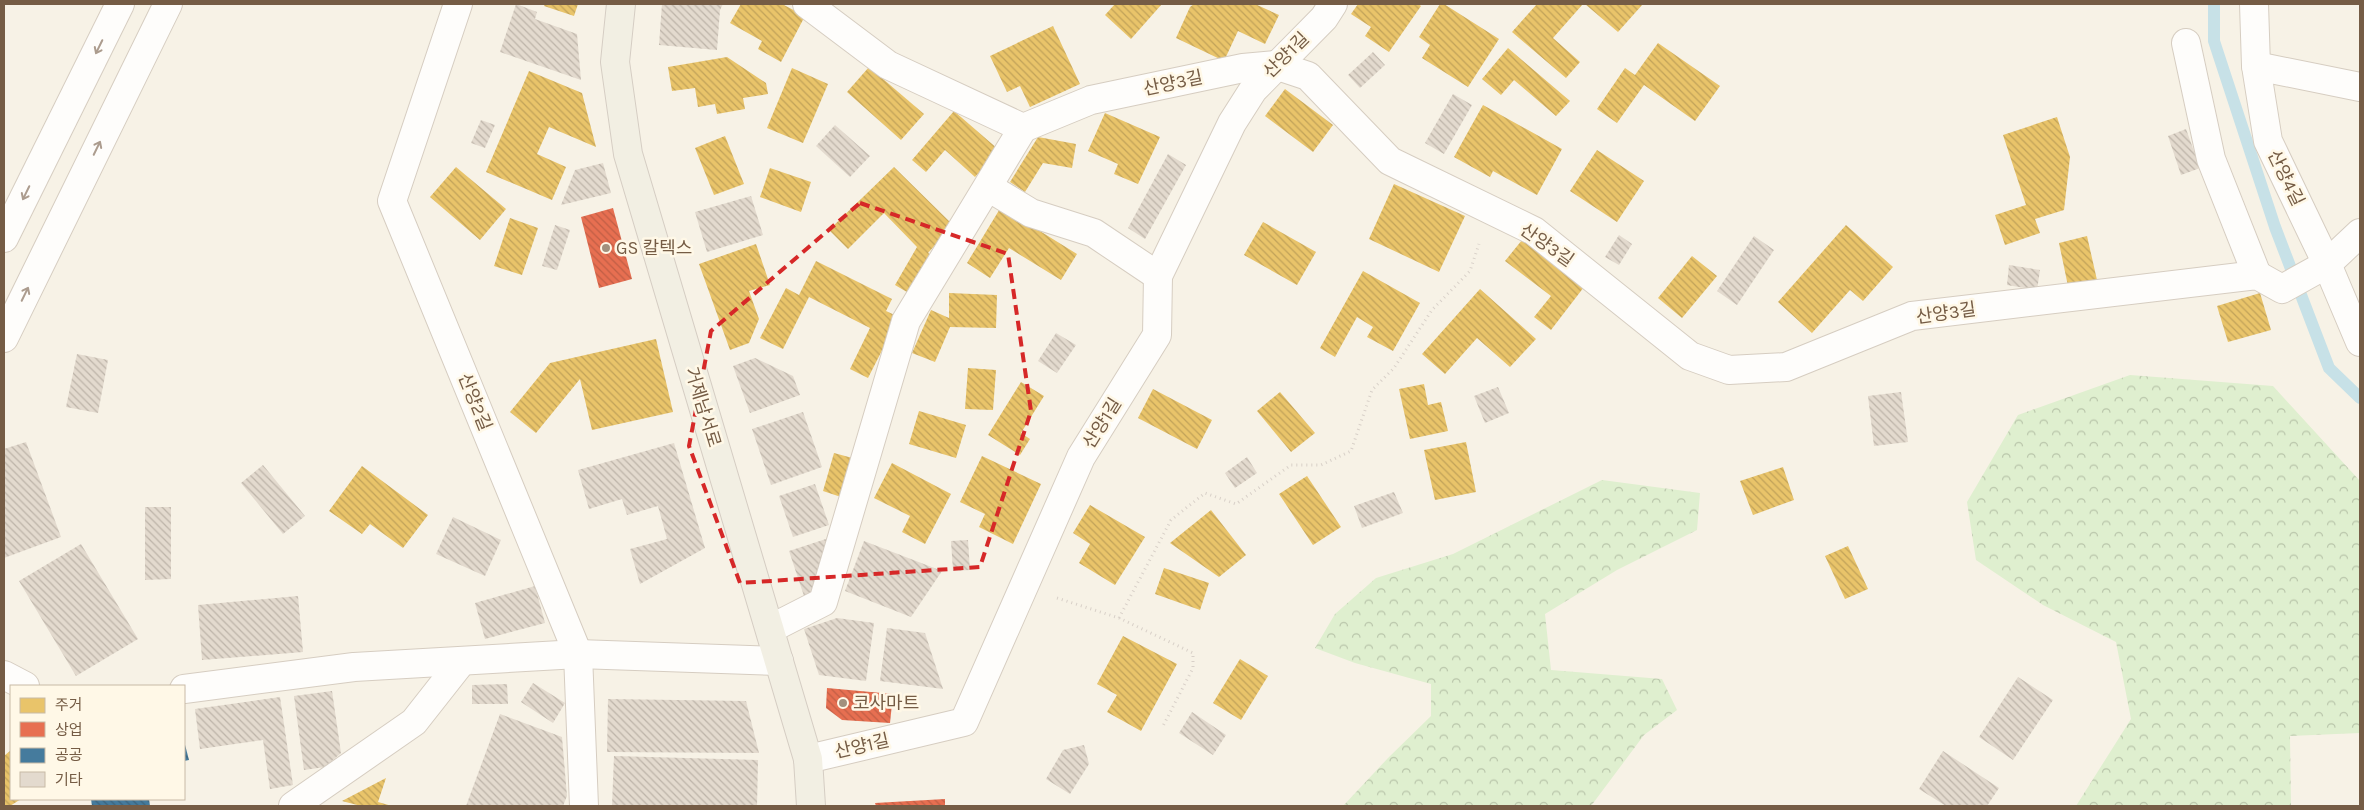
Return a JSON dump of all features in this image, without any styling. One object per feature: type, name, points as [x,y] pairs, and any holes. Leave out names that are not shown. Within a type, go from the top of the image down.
[{"type":"main road","name":"거제남서로","points":[[621,4],[615,62],[628,154],[808,759],[811,806]]},
{"type":"street","points":[[4,238],[120,4]]},
{"type":"street","points":[[4,338],[168,4]]},
{"type":"street","name":"산양2길","points":[[458,4],[392,201],[578,654],[584,806]]},
{"type":"street","points":[[770,629],[824,602],[906,321],[1023,128],[888,65],[807,4]]},
{"type":"street","name":"산양1길","points":[[808,759],[964,722],[1081,457],[1157,335],[1158,276],[1232,123],[1253,90],[1275,65],[1324,18],[1333,4]]},
{"type":"street","name":"산양4길","points":[[2254,4],[2256,66],[2268,141],[2357,326]]},
{"type":"street","points":[[2186,42],[2211,159],[2257,275],[2282,289],[2327,264],[2360,233]]},
{"type":"street","name":"산양3길","points":[[1023,128],[1091,100],[1242,68],[1275,65],[1308,76],[1390,161],[1534,231],[1690,356],[1729,370],[1786,367],[1912,316],[2257,275]]},
{"type":"street","points":[[2256,66],[2360,87]]},
{"type":"street","points":[[988,186],[1031,213],[1094,233],[1158,276]]},
{"type":"street","points":[[185,689],[354,667],[578,654],[780,662]]},
{"type":"street","points":[[293,806],[414,722],[462,661]]},
{"type":"street","points":[[4,675],[22,685]]},
{"type":"path","points":[[1119,618],[1171,520],[1205,493],[1236,504],[1291,465],[1321,465],[1351,451],[1372,390],[1394,368],[1432,310],[1470,271],[1491,210]]},
{"type":"path","points":[[1023,588],[1119,618],[1193,653],[1193,668],[1162,728]]},
{"type":"highlighted area","points":[[860,203],[1008,254],[1031,411],[980,567],[740,583],[689,446],[711,331]]},
{"type":"green space","points":[[2130,375],[2273,386],[2360,481],[2360,733],[2290,736],[2291,806],[2076,806],[2131,719],[2116,642],[2043,605],[1976,560],[1967,502],[2018,415]]},
{"type":"green space","points":[[1602,480],[1700,493],[1697,530],[1617,570],[1545,614],[1551,670],[1662,679],[1677,710],[1644,735],[1591,806],[1343,806],[1431,716],[1431,684],[1355,663],[1315,648],[1335,614],[1376,578],[1453,554]]},
{"type":"building: 주거","points":[[545,4],[578,4],[574,16],[544,6]]},
{"type":"building: 주거","points":[[741,4],[782,4],[805,16],[781,62],[758,49],[762,41],[730,23]]},
{"type":"building: 주거","points":[[1115,4],[1162,4],[1131,39],[1105,15]]},
{"type":"building: 주거","points":[[1194,4],[1255,4],[1279,15],[1265,44],[1238,31],[1224,61],[1176,38],[1190,7]]},
{"type":"building: 주거","points":[[1358,4],[1418,4],[1421,6],[1389,52],[1365,36],[1371,27],[1351,14]]},
{"type":"building: 주거","points":[[1440,4],[1444,4],[1499,39],[1468,87],[1422,58],[1430,45],[1419,37]]},
{"type":"building: 주거","points":[[1537,4],[1583,4],[1553,38],[1580,62],[1566,78],[1512,32]]},
{"type":"building: 주거","points":[[1585,4],[1643,4],[1618,32]]},
{"type":"building: 주거","points":[[1053,26],[1080,84],[1030,107],[1020,86],[1007,92],[990,56]]},
{"type":"building: 주거","points":[[1658,43],[1720,86],[1695,121],[1644,85],[1617,123],[1597,109],[1625,68],[1635,75]]},
{"type":"building: 주거","points":[[1508,48],[1570,101],[1556,116],[1514,80],[1501,95],[1482,79]]},
{"type":"building: 주거","points":[[727,57],[766,83],[768,94],[743,98],[745,109],[717,114],[715,104],[698,107],[695,88],[672,91],[668,67]]},
{"type":"building: 주거","points":[[869,67],[924,114],[901,140],[847,92]]},
{"type":"building: 주거","points":[[792,68],[828,84],[803,143],[767,128]]},
{"type":"building: 주거","points":[[529,71],[582,93],[596,147],[549,127],[537,154],[566,167],[552,200],[486,172]]},
{"type":"building: 주거","points":[[1285,89],[1333,125],[1313,152],[1265,116]]},
{"type":"building: 주거","points":[[1483,105],[1562,149],[1537,195],[1493,171],[1490,177],[1454,157]]},
{"type":"building: 주거","points":[[954,111],[999,150],[975,177],[945,150],[926,172],[912,160]]},
{"type":"building: 주거","points":[[1105,113],[1160,137],[1138,184],[1114,174],[1118,164],[1088,151]]},
{"type":"building: 주거","points":[[2057,117],[2070,157],[2064,210],[2035,219],[2040,233],[2005,245],[1995,215],[2026,205],[2003,135]]},
{"type":"building: 주거","points":[[725,136],[744,184],[714,195],[695,148]]},
{"type":"building: 주거","points":[[1038,137],[1076,144],[1072,168],[1043,163],[1025,192],[1010,182]]},
{"type":"building: 주거","points":[[1597,150],[1644,181],[1617,222],[1570,191]]},
{"type":"building: 주거","points":[[456,167],[506,209],[480,240],[430,197]]},
{"type":"building: 주거","points":[[894,167],[953,225],[928,253],[937,258],[912,295],[895,285],[917,247],[884,213],[848,249],[829,230]]},
{"type":"building: 주거","points":[[770,168],[811,182],[801,212],[760,197]]},
{"type":"building: 주거","points":[[1394,184],[1465,216],[1439,272],[1369,239]]},
{"type":"building: 주거","points":[[1001,207],[1077,254],[1061,280],[1009,248],[990,278],[967,263]]},
{"type":"building: 주거","points":[[510,218],[538,228],[522,275],[494,266]]},
{"type":"building: 주거","points":[[1263,222],[1316,252],[1297,285],[1244,255]]},
{"type":"building: 주거","points":[[1846,225],[1893,267],[1863,301],[1850,290],[1812,333],[1778,302]]},
{"type":"building: 주거","points":[[2087,236],[2097,280],[2068,286],[2059,243]]},
{"type":"building: 주거","points":[[1522,240],[1584,287],[1551,330],[1534,317],[1551,296],[1505,261]]},
{"type":"building: 주거","points":[[756,244],[770,285],[749,291],[759,319],[749,343],[730,350],[699,264]]},
{"type":"building: 주거","points":[[1692,256],[1717,276],[1682,318],[1658,298]]},
{"type":"building: 주거","points":[[816,261],[892,299],[886,311],[899,317],[868,378],[850,369],[870,328],[809,297],[783,349],[760,338],[786,288],[799,295]]},
{"type":"building: 주거","points":[[1363,271],[1420,303],[1393,351],[1367,337],[1373,327],[1357,317],[1335,357],[1320,348]]},
{"type":"building: 주거","points":[[1480,289],[1536,339],[1510,367],[1477,338],[1445,374],[1422,354]]},
{"type":"building: 주거","points":[[949,293],[997,295],[996,328],[950,327],[935,362],[912,353],[931,310],[949,318]]},
{"type":"building: 주거","points":[[2260,293],[2271,330],[2228,342],[2217,306]]},
{"type":"building: 주거","points":[[656,339],[673,412],[592,430],[580,379],[536,433],[510,412],[550,363]]},
{"type":"building: 주거","points":[[968,368],[996,370],[993,410],[965,409]]},
{"type":"building: 주거","points":[[1021,382],[1044,396],[1021,433],[1030,439],[1020,455],[988,435]]},
{"type":"building: 주거","points":[[1424,384],[1428,405],[1441,402],[1448,431],[1410,439],[1399,389]]},
{"type":"building: 주거","points":[[1153,389],[1212,420],[1197,449],[1138,418]]},
{"type":"building: 주거","points":[[1280,392],[1315,433],[1291,452],[1257,411]]},
{"type":"building: 주거","points":[[919,411],[966,425],[956,458],[909,444]]},
{"type":"building: 주거","points":[[1466,442],[1476,492],[1435,500],[1424,450]]},
{"type":"building: 주거","points":[[834,453],[856,459],[844,498],[823,491]]},
{"type":"building: 주거","points":[[982,456],[1041,484],[1013,544],[979,527],[985,514],[960,502]]},
{"type":"building: 주거","points":[[892,463],[951,494],[925,544],[902,532],[910,516],[874,498]]},
{"type":"building: 주거","points":[[362,466],[428,515],[403,548],[370,524],[362,534],[329,511]]},
{"type":"building: 주거","points":[[1783,467],[1794,500],[1753,515],[1740,481]]},
{"type":"building: 주거","points":[[1307,476],[1341,527],[1313,545],[1279,494]]},
{"type":"building: 주거","points":[[1090,505],[1145,537],[1115,585],[1079,563],[1090,544],[1073,533]]},
{"type":"building: 주거","points":[[1211,510],[1246,555],[1219,577],[1170,543]]},
{"type":"building: 주거","points":[[1848,546],[1868,589],[1845,599],[1825,556]]},
{"type":"building: 주거","points":[[1164,568],[1209,583],[1200,610],[1155,594]]},
{"type":"building: 주거","points":[[1123,636],[1177,664],[1141,731],[1107,712],[1117,695],[1097,684]]},
{"type":"building: 주거","points":[[1240,659],[1268,676],[1241,720],[1213,703]]},
{"type":"building: 주거","points":[[10,751],[10,800],[19,800],[10,806],[4,806],[4,756]]},
{"type":"building: 주거","points":[[386,778],[378,802],[392,806],[361,806],[342,801]]},
{"type":"building: 상업","name":"GS 칼텍스","points":[[613,208],[632,279],[599,288],[581,217]]},
{"type":"building: 상업","points":[[827,688],[893,694],[890,723],[842,720],[826,708]]},
{"type":"building: 상업","points":[[945,799],[945,806],[876,806],[875,803]]},
{"type":"building: 공공","points":[[185,745],[189,760],[185,761]]},
{"type":"building: 공공","points":[[91,800],[149,800],[150,806],[92,806]]},
{"type":"building: 기타","points":[[516,4],[537,12],[535,19],[577,34],[581,80],[500,52]]},
{"type":"building: 기타","points":[[662,4],[723,4],[720,10],[717,50],[659,45]]},
{"type":"building: 기타","points":[[1373,52],[1385,65],[1360,88],[1348,75]]},
{"type":"building: 기타","points":[[1453,94],[1472,105],[1444,154],[1425,143]]},
{"type":"building: 기타","points":[[481,120],[495,125],[485,148],[471,143]]},
{"type":"building: 기타","points":[[835,125],[870,156],[850,177],[816,146]]},
{"type":"building: 기타","points":[[2186,129],[2200,168],[2181,175],[2168,136]]},
{"type":"building: 기타","points":[[1168,154],[1186,165],[1145,239],[1128,228]]},
{"type":"building: 기타","points":[[603,163],[611,193],[561,205],[575,170]]},
{"type":"building: 기타","points":[[751,196],[763,235],[707,252],[695,212]]},
{"type":"building: 기타","points":[[555,225],[570,230],[557,270],[542,266]]},
{"type":"building: 기타","points":[[1619,235],[1632,244],[1619,265],[1605,257]]},
{"type":"building: 기타","points":[[1754,236],[1774,250],[1737,305],[1717,291]]},
{"type":"building: 기타","points":[[2009,265],[2040,270],[2037,290],[2007,285]]},
{"type":"building: 기타","points":[[1056,333],[1076,345],[1057,373],[1038,361]]},
{"type":"building: 기타","points":[[77,354],[108,360],[98,413],[66,407]]},
{"type":"building: 기타","points":[[755,358],[793,376],[800,395],[750,413],[733,366]]},
{"type":"building: 기타","points":[[1498,387],[1509,413],[1485,423],[1474,396]]},
{"type":"building: 기타","points":[[1901,392],[1908,442],[1874,446],[1868,396]]},
{"type":"building: 기타","points":[[803,412],[822,467],[771,485],[752,429]]},
{"type":"building: 기타","points":[[26,442],[61,537],[4,558],[4,449]]},
{"type":"building: 기타","points":[[674,443],[705,548],[640,584],[630,549],[667,539],[658,506],[627,515],[622,499],[589,509],[578,470]]},
{"type":"building: 기타","points":[[1247,457],[1257,473],[1235,488],[1225,473]]},
{"type":"building: 기타","points":[[263,465],[305,516],[283,534],[241,483]]},
{"type":"building: 기타","points":[[815,484],[829,525],[793,537],[779,496]]},
{"type":"building: 기타","points":[[1394,492],[1403,513],[1362,528],[1354,506]]},
{"type":"building: 기타","points":[[145,507],[171,507],[171,579],[145,580]]},
{"type":"building: 기타","points":[[453,517],[501,540],[485,576],[436,554]]},
{"type":"building: 기타","points":[[829,538],[815,592],[804,596],[789,551]]},
{"type":"building: 기타","points":[[968,540],[970,570],[953,571],[951,541]]},
{"type":"building: 기타","points":[[864,541],[942,571],[911,617],[845,591]]},
{"type":"building: 기타","points":[[81,544],[138,639],[76,676],[19,581]]},
{"type":"building: 기타","points":[[535,586],[545,623],[485,639],[475,603]]},
{"type":"building: 기타","points":[[298,596],[303,652],[202,660],[198,605]]},
{"type":"building: 기타","points":[[837,618],[874,623],[866,681],[819,675],[804,629]]},
{"type":"building: 기타","points":[[887,628],[925,633],[943,689],[880,681]]},
{"type":"building: 기타","points":[[2018,677],[2053,700],[2013,760],[1979,737]]},
{"type":"building: 기타","points":[[533,683],[565,703],[553,723],[521,702]]},
{"type":"building: 기타","points":[[507,684],[508,704],[472,704],[472,685]]},
{"type":"building: 기타","points":[[332,691],[341,753],[325,767],[304,770],[294,696]]},
{"type":"building: 기타","points":[[280,697],[293,785],[270,789],[263,740],[200,749],[195,709]]},
{"type":"building: 기타","points":[[608,699],[746,701],[759,753],[607,752]]},
{"type":"building: 기타","points":[[1192,712],[1226,735],[1213,755],[1179,733]]},
{"type":"building: 기타","points":[[500,714],[562,737],[567,796],[563,806],[466,806]]},
{"type":"building: 기타","points":[[1084,745],[1089,764],[1070,794],[1046,779],[1063,750]]},
{"type":"building: 기타","points":[[1943,751],[1999,788],[1987,806],[1946,806],[1919,789]]},
{"type":"building: 기타","points":[[614,756],[758,760],[757,806],[612,806]]},
{"type":"waterway","points":[[2214,4],[2214,41],[2275,227],[2329,368],[2360,398]]},
{"type":"place","name":"GS 칼텍스","points":[[606,248]]},
{"type":"place","name":"코사마트","points":[[843,703]]}]
